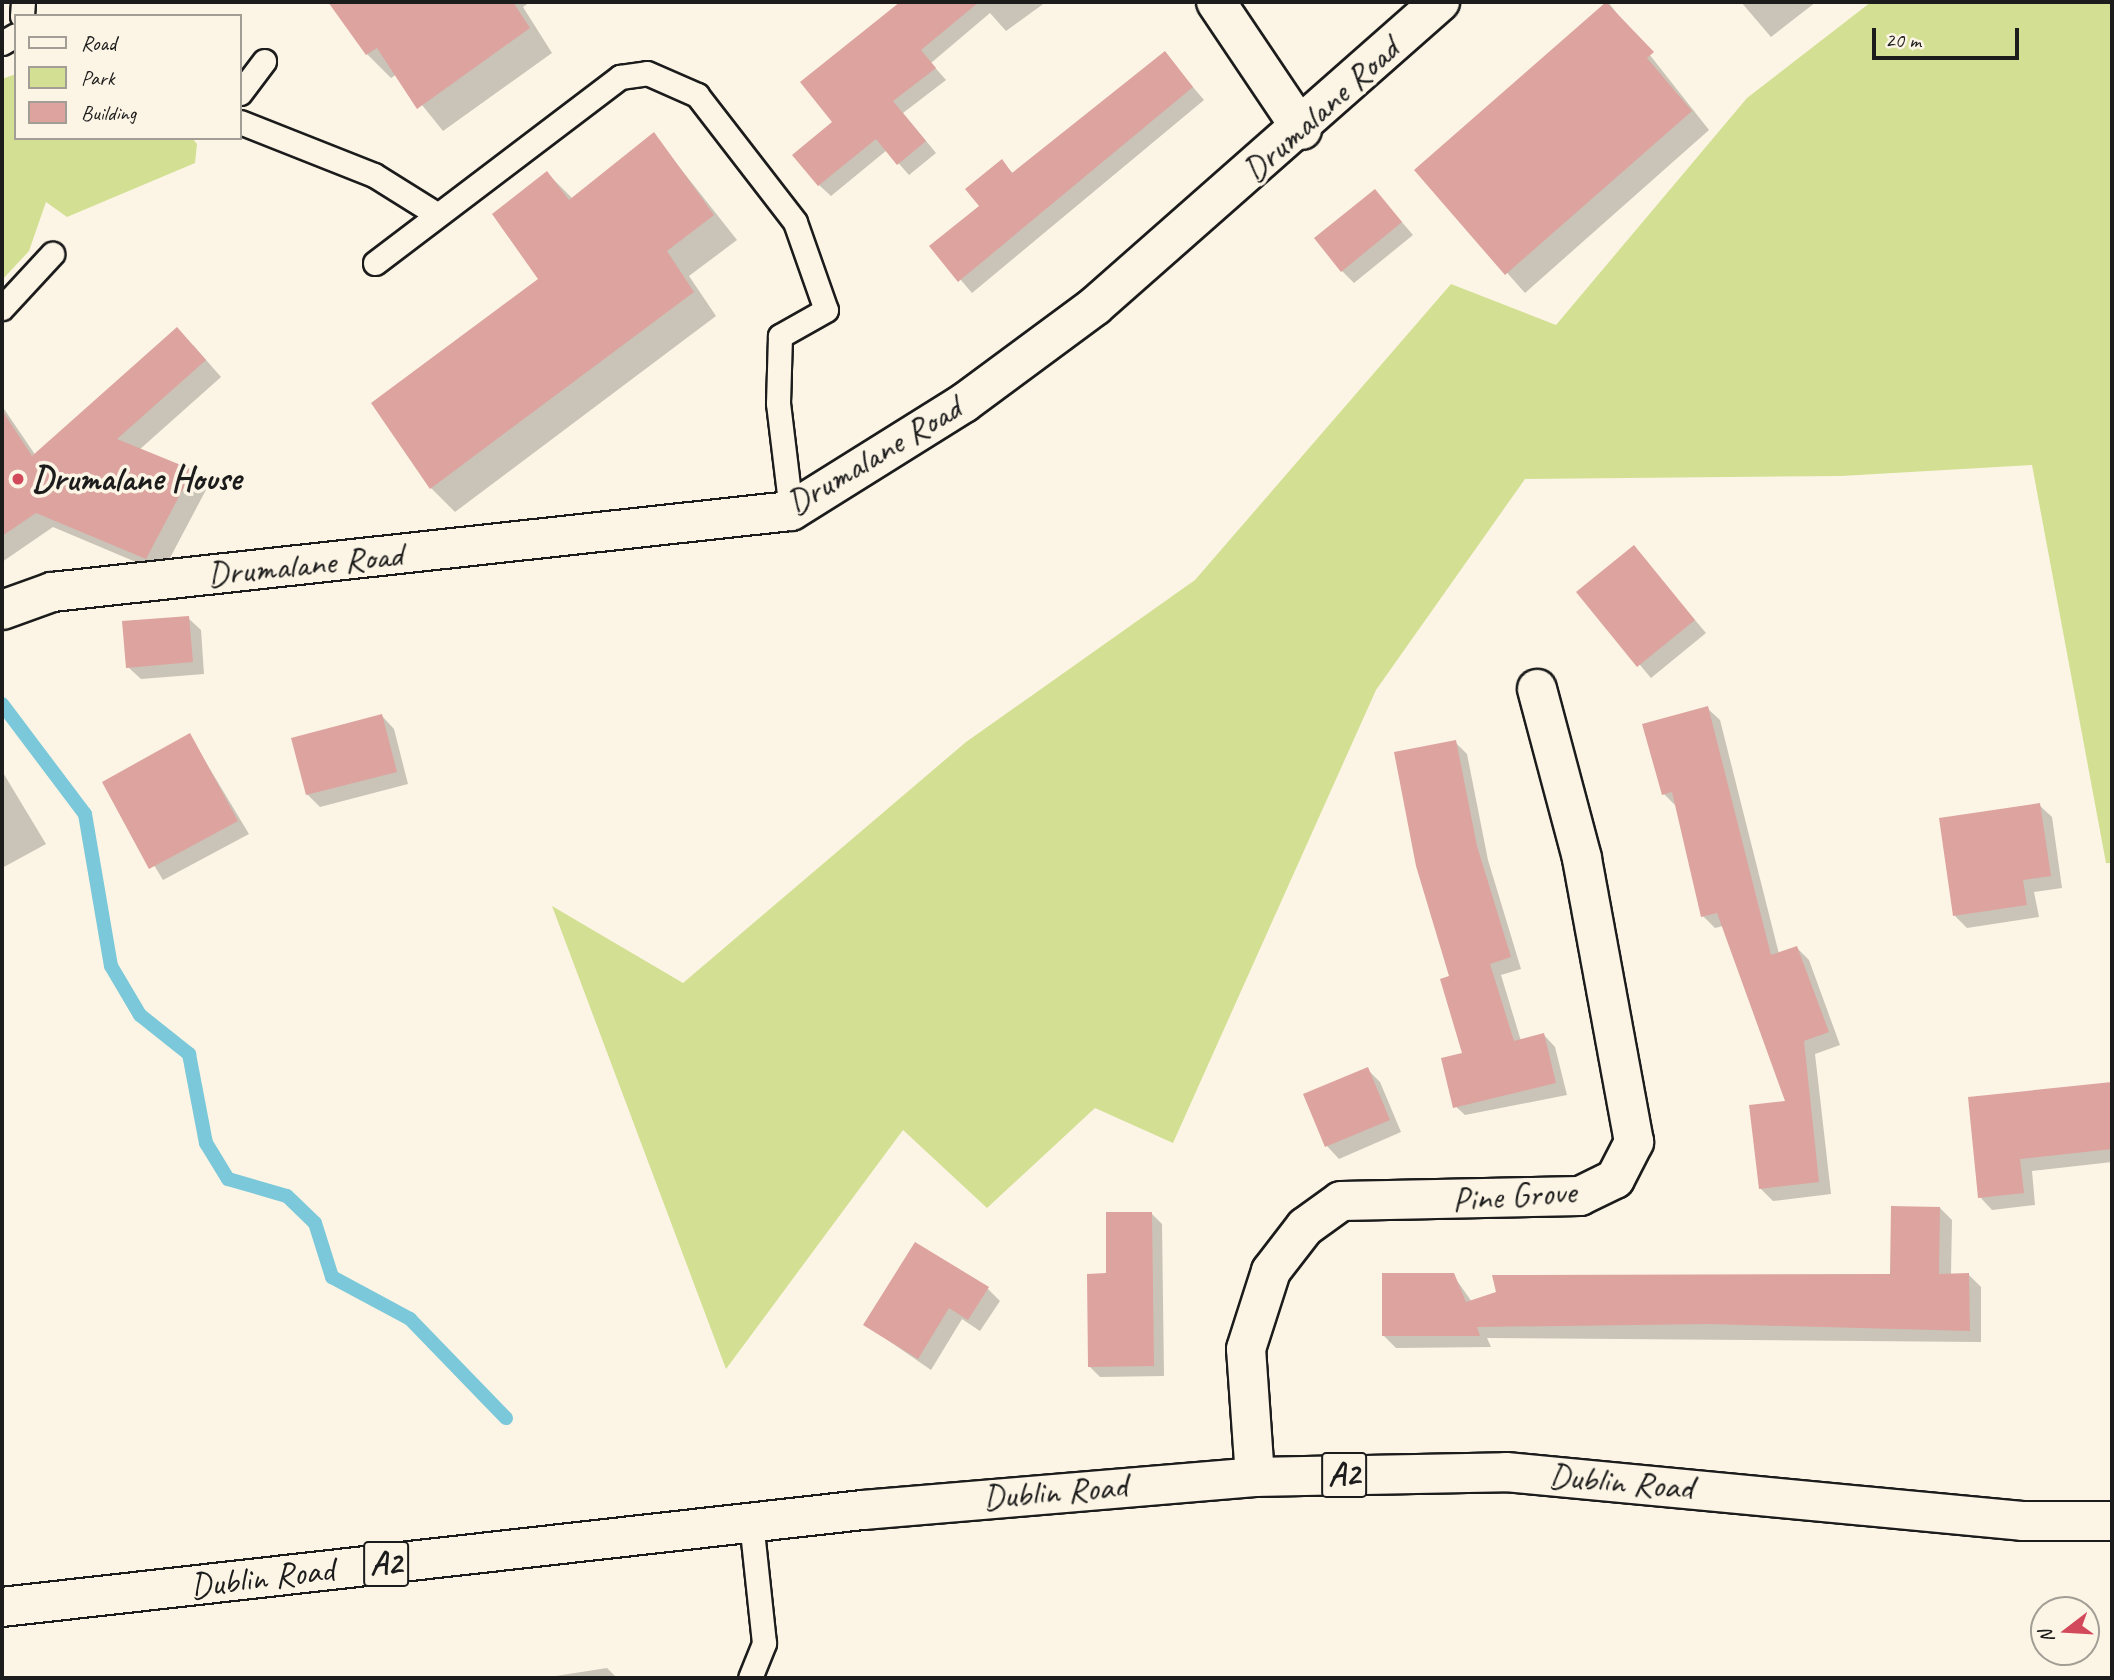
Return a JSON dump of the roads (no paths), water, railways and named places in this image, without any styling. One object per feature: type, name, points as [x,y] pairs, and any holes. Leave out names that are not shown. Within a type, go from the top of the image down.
[{"type":"main road","points":[[1216,2],[1301,130]]},
{"type":"main road","name":"Drumalane Road","points":[[2,610],[52,592],[694,527],[791,511],[964,403],[1073,323],[1301,130],[1440,2]]},
{"type":"main road","name":"Pine Grove","points":[[1255,1477],[1246,1349],[1271,1271],[1305,1227],[1341,1200],[1580,1196],[1615,1179],[1634,1142],[1582,858],[1537,689]]},
{"type":"main road","name":"Dublin Road","points":[[2,1607],[751,1522],[1255,1477],[1506,1472],[2022,1521],[2112,1521]]},
{"type":"lane","points":[[242,90],[264,61]]},
{"type":"lane","points":[[375,263],[620,76],[647,73],[697,95],[794,222],[826,310],[780,337],[778,403],[791,511]]},
{"type":"lane","points":[[242,123],[374,175],[438,215]]},
{"type":"lane","points":[[2,308],[52,254]]},
{"type":"lane","points":[[750,1678],[764,1643],[751,1522]]},
{"type":"waterway","points":[[2,704],[85,814],[111,966],[140,1015],[189,1054],[206,1143],[228,1179],[287,1196],[315,1223],[332,1277],[410,1319],[506,1418]]},
{"type":"place","name":"Drumalane House","points":[[18,479]]}]
